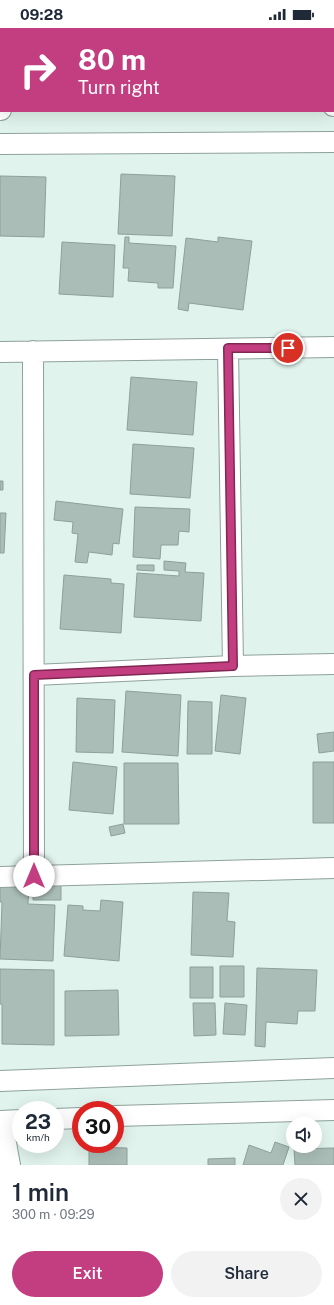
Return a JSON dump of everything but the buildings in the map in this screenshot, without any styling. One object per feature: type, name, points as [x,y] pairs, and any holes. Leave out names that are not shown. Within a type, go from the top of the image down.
[{"type":"street","points":[[0,144],[334,142]]},
{"type":"street","points":[[0,352],[334,347]]},
{"type":"street","points":[[228,348],[233,666]]},
{"type":"street","points":[[33,351],[34,876]]},
{"type":"street","points":[[34,675],[233,666],[334,664]]},
{"type":"street","points":[[0,877],[334,868]]},
{"type":"street","points":[[0,1081],[334,1068]]},
{"type":"street","points":[[124,1116],[334,1110]]},
{"type":"street","points":[[8,1121],[10,1165]]},
{"type":"route","points":[[34,876],[34,675],[233,666],[228,348],[288,348]]}]
